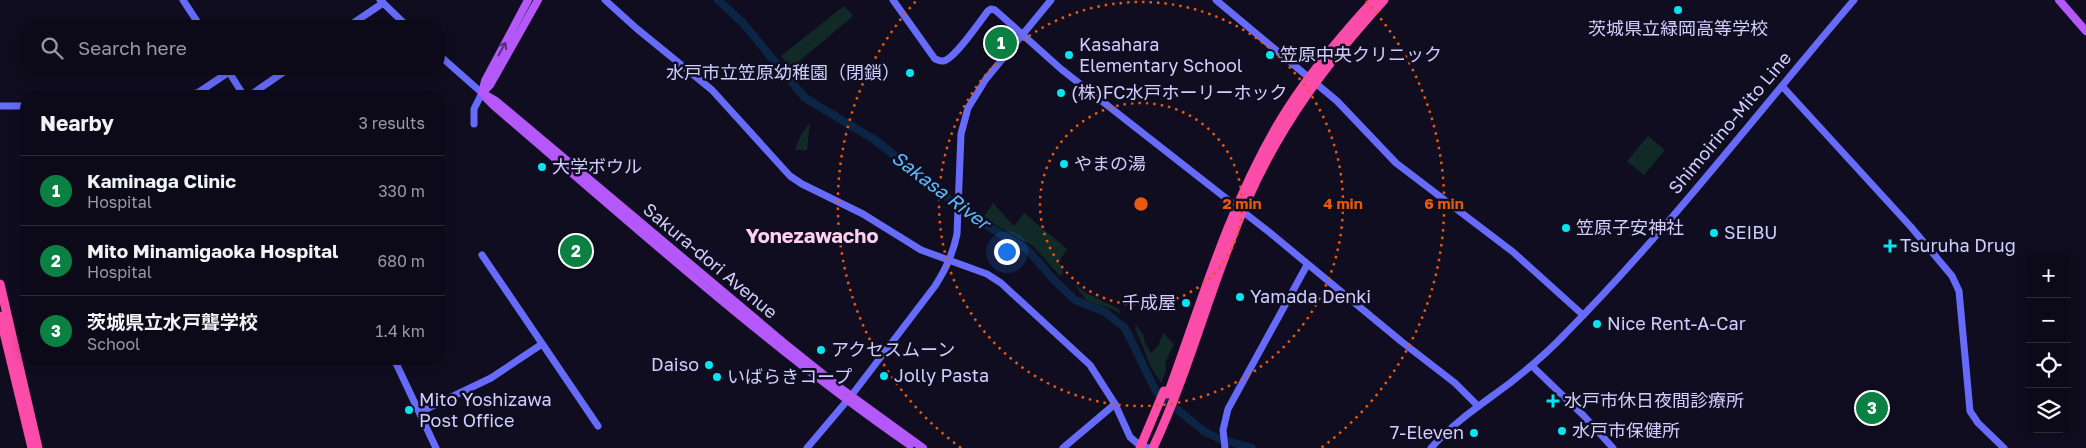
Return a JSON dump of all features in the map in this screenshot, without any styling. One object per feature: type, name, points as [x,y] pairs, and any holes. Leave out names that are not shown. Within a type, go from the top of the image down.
[{"type":"highway","points":[[1153,448],[1206,298],[1240,209],[1312,80],[1374,0]]},
{"type":"highway","points":[[1312,80],[1384,0]]},
{"type":"highway","points":[[0,284],[38,448]]},
{"type":"highway","points":[[0,316],[32,448]]},
{"type":"highway","points":[[1140,448],[1171,396]]},
{"type":"highway","points":[[1147,448],[1171,396]]},
{"type":"highway","points":[[1160,448],[1171,396]]},
{"type":"main road","points":[[482,93],[484,81],[528,0]]},
{"type":"main road","points":[[482,93],[490,85],[538,0]]},
{"type":"main road","points":[[2060,0],[2086,31]]},
{"type":"main road","name":"Sakura-dori Avenue","points":[[482,93],[496,101],[849,398],[915,448]]},
{"type":"main road","name":"Sakura-dori Avenue","points":[[849,398],[923,448]]},
{"type":"street","points":[[183,0],[196,20]]},
{"type":"street","points":[[605,0],[712,90],[790,176],[802,184],[863,214],[913,246],[987,274],[1008,288],[1084,358],[1097,374],[1115,404],[1130,437],[1147,448]]},
{"type":"street","points":[[893,0],[935,59],[940,61],[946,60],[955,53],[991,9],[1061,69],[1240,209],[1455,384],[1478,406]]},
{"type":"street","points":[[807,448],[849,398],[935,286],[950,261],[955,242],[958,214],[961,134],[968,108],[981,85],[1051,0]]},
{"type":"street","points":[[1216,0],[1337,101],[1396,163],[1513,252],[1583,315]]},
{"type":"street","name":"Shimoirino-Mito Line","points":[[1431,448],[1444,434],[1478,406],[1532,366],[1583,315],[1705,180],[1854,0]]},
{"type":"street","points":[[357,20],[381,2],[400,20]]},
{"type":"street","name":"Sakura-dori Avenue","points":[[445,61],[482,93]]},
{"type":"street","points":[[201,90],[221,75]]},
{"type":"street","points":[[231,75],[240,90]]},
{"type":"street","points":[[258,90],[279,75]]},
{"type":"street","points":[[1782,86],[1906,221],[1952,276],[1959,291],[1970,411],[1978,423],[2004,448]]},
{"type":"street","points":[[474,124],[474,108],[482,93]]},
{"type":"street","points":[[0,106],[20,106]]},
{"type":"street","points":[[482,255],[598,426]]},
{"type":"street","points":[[1225,447],[1224,420],[1231,402],[1307,265]]},
{"type":"street","points":[[420,412],[491,378],[542,344]]},
{"type":"street","points":[[397,365],[436,448]]},
{"type":"street","points":[[1532,366],[1583,415],[1613,448]]},
{"type":"street","points":[[1063,448],[1115,404]]},
{"type":"green space","points":[[844,6],[853,16],[791,68],[781,56]]},
{"type":"green space","points":[[810,122],[807,150],[795,150],[801,135]]},
{"type":"green space","points":[[1648,136],[1665,150],[1644,175],[1627,161]]},
{"type":"green space","points":[[993,203],[1014,226],[1024,213],[1067,249],[1059,262],[1063,272],[1060,276],[1033,246],[983,218]]},
{"type":"green space","points":[[1074,284],[1086,293],[1119,309],[1120,314],[1112,309],[1087,301]]},
{"type":"green space","points":[[1137,326],[1144,336],[1144,341],[1151,353],[1158,346],[1163,333],[1174,344],[1165,363],[1166,371],[1161,383],[1151,367],[1135,328]]},
{"type":"waterway","name":"Sakasa River","points":[[718,0],[742,22],[805,98],[875,140],[969,215],[1028,250],[1054,280],[1075,300],[1105,312],[1125,328],[1157,393],[1205,432],[1220,439],[1252,448]]},
{"type":"place","name":"茨城県立緑岡高等学校","points":[[1678,10]]},
{"type":"place","name":"Kaminaga Clinic","points":[[1001,43]]},
{"type":"place","name":"Kasahara Elementary School","points":[[1069,55]]},
{"type":"place","name":"笠原中央クリニック","points":[[1270,55]]},
{"type":"place","name":"水戸市立笠原幼稚園（閉鎖）","points":[[910,73]]},
{"type":"place","name":"(株)FC水戸ホーリーホック","points":[[1061,93]]},
{"type":"place","name":"やまの湯","points":[[1064,164]]},
{"type":"place","name":"大学ボウル","points":[[542,167]]},
{"type":"place","name":"笠原子安神社","points":[[1566,228]]},
{"type":"place","name":"SEIBU","points":[[1714,233]]},
{"type":"place","name":"Tsuruha Drug","points":[[1890,246]]},
{"type":"place","name":"Mito Minamigaoka Hospital","points":[[576,251]]},
{"type":"place","name":"Yamada Denki","points":[[1240,297]]},
{"type":"place","name":"千成屋","points":[[1186,303]]},
{"type":"place","name":"Nice Rent-A-Car","points":[[1597,324]]},
{"type":"place","name":"アクセスムーン","points":[[821,350]]},
{"type":"place","name":"Daiso","points":[[709,365]]},
{"type":"place","name":"Jolly Pasta","points":[[884,376]]},
{"type":"place","name":"いばらきコープ","points":[[717,377]]},
{"type":"place","name":"水戸市休日夜間診療所","points":[[1553,401]]},
{"type":"place","name":"茨城県立水戸聾学校","points":[[1872,408]]},
{"type":"place","name":"Mito Yoshizawa Post Office","points":[[409,410]]},
{"type":"place","name":"水戸市保健所","points":[[1562,431]]},
{"type":"place","name":"7-Eleven","points":[[1474,433]]},
{"type":"district","name":"Yonezawacho","points":[[812,236]]}]
